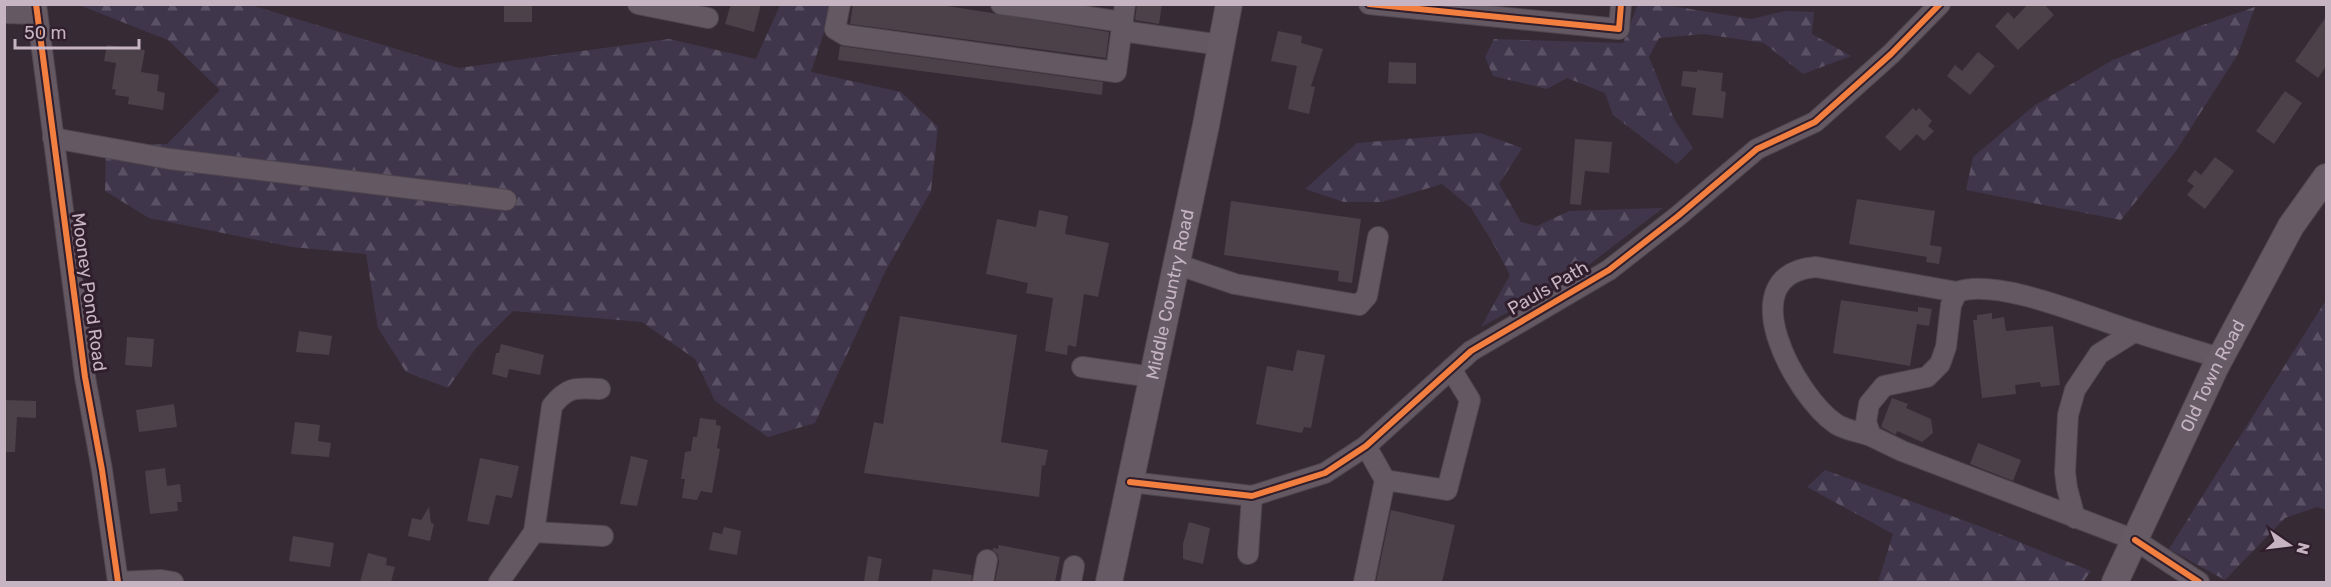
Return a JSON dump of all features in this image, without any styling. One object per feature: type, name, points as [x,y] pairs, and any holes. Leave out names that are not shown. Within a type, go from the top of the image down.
[{"type":"main road","name":"Middle Country Road","points":[[1109,582],[1228,4]]},
{"type":"main road","name":"Old Town Road","points":[[2115,582],[2220,358],[2291,226],[2326,177]]},
{"type":"street","points":[[638,4],[708,18]]},
{"type":"street","points":[[840,4],[835,29],[845,35],[1116,72],[1123,19]]},
{"type":"street","points":[[1001,4],[1123,19],[1221,45]]},
{"type":"street","points":[[1369,4],[1480,10],[1619,29],[1621,4]]},
{"type":"street","name":"Pauls Path","points":[[1130,482],[1252,496],[1325,473],[1366,446],[1471,351],[1609,270],[1758,149],[1815,122],[1891,54],[1940,4]]},
{"type":"street","points":[[4,13],[36,9]]},
{"type":"street","name":"Mooney Pond Road","points":[[36,9],[86,376],[118,582],[161,580],[173,582]]},
{"type":"street","points":[[52,138],[170,159],[506,200]]},
{"type":"street","points":[[1176,264],[1235,284],[1359,305],[1367,296],[1378,237]]},
{"type":"street","points":[[2199,582],[2135,540],[1902,451],[1871,436],[1837,425],[1816,406],[1794,377],[1774,325],[1772,307],[1783,280],[1790,272],[1801,268],[1816,267],[1957,292],[1967,288],[2010,292],[2040,299],[2134,332],[2220,358]]},
{"type":"street","points":[[1871,436],[1866,422],[1869,404],[1884,386],[1927,377],[1940,364],[1946,347],[1952,304],[1957,292]]},
{"type":"street","points":[[2075,518],[2065,472],[2068,415],[2075,390],[2099,354],[2134,332]]},
{"type":"street","points":[[1083,367],[1152,377]]},
{"type":"street","points":[[1385,480],[1447,490],[1470,400],[1451,369]]},
{"type":"street","points":[[500,582],[534,532],[552,406],[561,394],[569,389],[600,389]]},
{"type":"street","points":[[1364,582],[1385,480],[1366,446]]},
{"type":"street","points":[[1248,554],[1252,496]]},
{"type":"street","points":[[534,532],[603,536]]},
{"type":"street","points":[[983,582],[987,560]]},
{"type":"green space","points":[[1638,4],[1666,5],[1751,19],[1786,11],[1814,12],[1812,34],[1851,56],[1803,74],[1764,43],[1704,34],[1659,38],[1649,57],[1674,119],[1693,148],[1677,164],[1613,115],[1605,93],[1567,78],[1547,89],[1493,76],[1485,57],[1494,39],[1623,43]]},
{"type":"green space","points":[[79,5],[251,5],[459,68],[669,39],[756,59],[780,5],[833,5],[811,72],[901,92],[938,127],[931,191],[886,270],[815,423],[768,437],[715,401],[695,359],[642,322],[513,311],[476,348],[448,388],[406,372],[378,328],[366,254],[292,247],[149,218],[105,191],[106,147],[167,144],[220,90],[168,40]]},
{"type":"green space","points":[[2255,7],[2238,54],[2176,151],[2121,220],[1966,190],[1973,157],[2035,105],[2113,60]]},
{"type":"green space","points":[[1480,133],[1522,148],[1499,184],[1521,222],[1537,226],[1569,211],[1663,208],[1573,277],[1481,327],[1510,275],[1471,208],[1442,184],[1382,202],[1344,202],[1305,189],[1357,143]]},
{"type":"green space","points":[[2326,300],[2326,510],[2317,507],[2285,518],[2225,580],[2169,549]]},
{"type":"green space","points":[[1825,470],[1982,527],[2091,571],[2083,582],[1878,582],[1893,534],[1807,487]]},
{"type":"building","points":[[504,4],[532,4],[532,22],[504,22]]},
{"type":"building","points":[[731,4],[761,4],[754,32],[725,24]]},
{"type":"building","points":[[853,4],[935,4],[1109,32],[1106,58],[850,24]]},
{"type":"building","points":[[1137,4],[1162,4],[1159,24],[1135,20]]},
{"type":"building","points":[[2028,4],[2044,4],[2054,15],[2018,50],[1995,26],[2008,12],[2014,19]]},
{"type":"building","points":[[2326,17],[2326,66],[2318,78],[2295,61]]},
{"type":"building","points":[[1278,31],[1302,36],[1301,43],[1323,49],[1311,86],[1315,87],[1309,114],[1288,109],[1297,66],[1271,61]]},
{"type":"building","points":[[107,45],[145,50],[141,72],[159,75],[157,91],[165,93],[163,110],[128,104],[129,97],[115,95],[116,90],[112,89],[116,63],[104,61]]},
{"type":"building","points":[[840,46],[1103,82],[1102,95],[838,60]]},
{"type":"building","points":[[1978,52],[1995,66],[1970,95],[1947,76],[1955,65],[1962,71]]},
{"type":"building","points":[[1389,62],[1416,63],[1416,84],[1388,83]]},
{"type":"building","points":[[1697,70],[1723,73],[1721,91],[1726,92],[1723,118],[1692,115],[1696,88],[1681,86],[1683,71],[1697,72]]},
{"type":"building","points":[[2285,91],[2302,103],[2274,144],[2256,131]]},
{"type":"building","points":[[1913,108],[1916,111],[1919,108],[1932,121],[1928,126],[1934,131],[1924,141],[1917,134],[1900,151],[1885,137]]},
{"type":"building","points":[[1575,139],[1612,142],[1609,173],[1585,171],[1581,205],[1570,204]]},
{"type":"building","points":[[2215,157],[2234,171],[2205,209],[2187,195],[2194,186],[2187,181],[2195,170],[2201,175]]},
{"type":"building","points":[[1857,199],[1935,211],[1930,245],[1942,247],[1939,264],[1926,262],[1927,257],[1849,244]]},
{"type":"building","points":[[1231,201],[1361,219],[1352,283],[1338,281],[1339,271],[1224,255]]},
{"type":"building","points":[[1039,210],[1068,216],[1065,234],[1109,243],[1098,297],[1084,294],[1076,347],[1068,345],[1067,355],[1045,351],[1053,298],[1026,293],[1028,283],[986,274],[997,219],[1036,227]]},
{"type":"building","points":[[1841,300],[1918,312],[1918,307],[1932,309],[1929,326],[1917,324],[1910,366],[1833,353]]},
{"type":"building","points":[[1992,313],[1992,319],[2004,317],[2006,331],[2053,326],[2060,385],[2041,387],[2040,382],[2015,385],[2016,394],[1982,398],[1973,320],[1977,320],[1977,315]]},
{"type":"building","points":[[900,316],[1017,335],[1001,442],[1048,450],[1045,466],[1042,465],[1039,497],[864,473],[874,422],[883,424]]},
{"type":"building","points":[[299,331],[332,336],[329,355],[296,352]]},
{"type":"building","points":[[127,337],[154,339],[152,367],[125,365]]},
{"type":"building","points":[[501,344],[544,355],[540,375],[509,369],[507,378],[492,374],[496,353],[499,353]]},
{"type":"building","points":[[1297,350],[1325,355],[1311,428],[1304,427],[1302,433],[1256,424],[1267,366],[1293,371]]},
{"type":"building","points":[[1892,398],[1908,404],[1906,408],[1931,419],[1933,433],[1922,442],[1897,431],[1896,435],[1881,427]]},
{"type":"building","points":[[4,400],[36,401],[36,418],[17,417],[15,452],[4,452]]},
{"type":"building","points":[[174,404],[177,427],[139,432],[136,410]]},
{"type":"building","points":[[700,418],[716,420],[716,425],[721,426],[717,448],[720,449],[712,493],[701,491],[697,500],[682,498],[685,479],[681,479],[685,452],[691,451],[693,437],[697,437]]},
{"type":"building","points":[[295,422],[320,425],[318,441],[331,443],[329,457],[291,454]]},
{"type":"building","points":[[1978,443],[2021,460],[2013,481],[1970,464]]},
{"type":"building","points":[[631,456],[648,460],[637,506],[620,504]]},
{"type":"building","points":[[480,458],[519,466],[512,498],[496,495],[489,525],[467,521]]},
{"type":"building","points":[[165,468],[167,486],[180,484],[182,502],[177,502],[178,511],[150,514],[145,471]]},
{"type":"building","points":[[429,507],[431,523],[434,524],[430,541],[408,536],[412,518],[421,520]]},
{"type":"building","points":[[1391,510],[1455,525],[1442,582],[1376,582]]},
{"type":"building","points":[[1189,522],[1210,528],[1203,564],[1183,559],[1183,544]]},
{"type":"building","points":[[724,527],[741,531],[737,555],[709,550],[713,532],[722,534]]},
{"type":"building","points":[[293,536],[334,543],[330,567],[289,561]]},
{"type":"building","points":[[999,545],[1060,557],[1055,582],[995,582],[999,562],[998,555],[993,548],[998,549]]},
{"type":"building","points":[[368,553],[387,558],[386,565],[395,567],[391,582],[360,582]]},
{"type":"building","points":[[868,556],[882,559],[878,582],[864,581]]},
{"type":"building","points":[[933,569],[972,575],[971,582],[931,582]]},
{"type":"cycle path","points":[[36,4],[85,377],[102,470],[118,582]]},
{"type":"cycle path","points":[[1369,4],[1619,29],[1621,4]]},
{"type":"cycle path","points":[[1130,482],[1252,496],[1325,473],[1366,446],[1471,351],[1609,270],[1678,216],[1757,149],[1815,122],[1891,54],[1940,4]]},
{"type":"cycle path","points":[[2135,540],[2199,582]]}]
